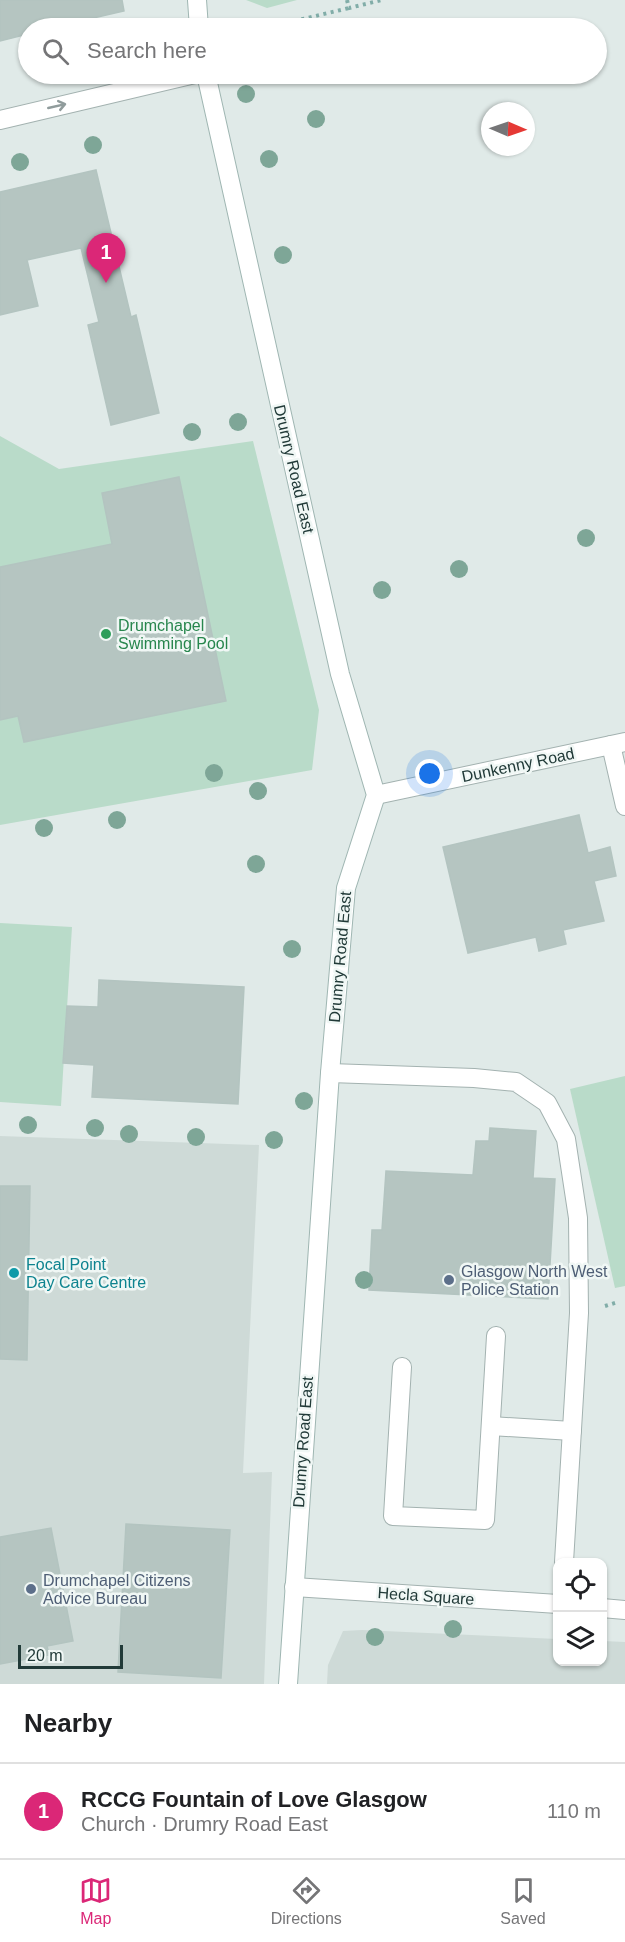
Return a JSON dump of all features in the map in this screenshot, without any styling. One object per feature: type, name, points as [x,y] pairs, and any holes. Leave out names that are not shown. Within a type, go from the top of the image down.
[{"type":"street","points":[[197,0],[198,18]]},
{"type":"street","points":[[0,120],[153,84]]},
{"type":"street","name":"Drumry Road East","points":[[208,84],[340,674],[376,795],[346,888],[330,1073],[288,1684]]},
{"type":"street","points":[[618,743],[625,806]]},
{"type":"street","name":"Dunkenny Road","points":[[376,795],[618,743]]},
{"type":"street","points":[[330,1073],[474,1078],[516,1082],[547,1103],[566,1138],[578,1218],[579,1313],[564,1558]]},
{"type":"street","points":[[402,1367],[393,1516],[485,1520],[496,1336]]},
{"type":"street","points":[[491,1426],[572,1431]]},
{"type":"street","name":"Hecla Square","points":[[294,1587],[553,1604]]},
{"type":"street","points":[[607,1608],[625,1610]]},
{"type":"path","points":[[347,0],[349,8]]},
{"type":"path","points":[[307,18],[382,0]]},
{"type":"shaded area","points":[[0,1136],[259,1145],[243,1473],[272,1472],[264,1684],[0,1684]]},
{"type":"shaded area","points":[[343,1631],[553,1639],[553,1666],[607,1666],[607,1641],[625,1642],[625,1684],[327,1684],[328,1665]]},
{"type":"green space","points":[[246,0],[297,0],[267,8]]},
{"type":"green space","points":[[0,436],[59,469],[253,441],[319,710],[312,770],[0,825]]},
{"type":"green space","points":[[0,923],[72,927],[61,1106],[0,1102]]},
{"type":"green space","points":[[625,1076],[625,1286],[615,1288],[570,1089]]},
{"type":"building","points":[[0,0],[122,0],[124,11],[94,18],[18,18],[18,36],[0,41]]},
{"type":"building","points":[[96,170],[131,317],[136,315],[159,413],[111,425],[88,325],[99,322],[81,248],[27,260],[38,306],[0,315],[0,192]]},
{"type":"building","name":"Drumchapel Swimming Pool","points":[[179,477],[226,701],[24,742],[18,716],[0,720],[0,567],[112,544],[102,493]]},
{"type":"building","points":[[579,815],[588,853],[610,847],[616,876],[594,881],[604,921],[563,930],[566,944],[539,951],[536,937],[468,953],[443,847]]},
{"type":"building","points":[[99,980],[244,987],[238,1104],[92,1097],[94,1065],[63,1063],[67,1006],[98,1007]]},
{"type":"building","points":[[490,1128],[536,1131],[533,1178],[555,1179],[548,1299],[369,1290],[372,1230],[382,1230],[386,1171],[473,1175],[476,1141],[489,1141]]},
{"type":"building","name":"Focal Point Day Care Centre","points":[[0,1186],[30,1186],[27,1360],[0,1359]]},
{"type":"building","points":[[126,1524],[230,1530],[221,1678],[118,1672]]},
{"type":"building","name":"Drumchapel Citizens Advice Bureau","points":[[51,1528],[73,1641],[47,1646],[49,1655],[0,1664],[0,1537]]},
{"type":"place","name":"RCCG Fountain of Love Glasgow","points":[[106,283]]},
{"type":"place","name":"Drumchapel Swimming Pool","points":[[106,634]]},
{"type":"place","name":"Focal Point Day Care Centre","points":[[14,1273]]},
{"type":"place","name":"Glasgow North West Police Station","points":[[449,1280]]},
{"type":"place","name":"Drumchapel Citizens Advice Bureau","points":[[31,1589]]}]
